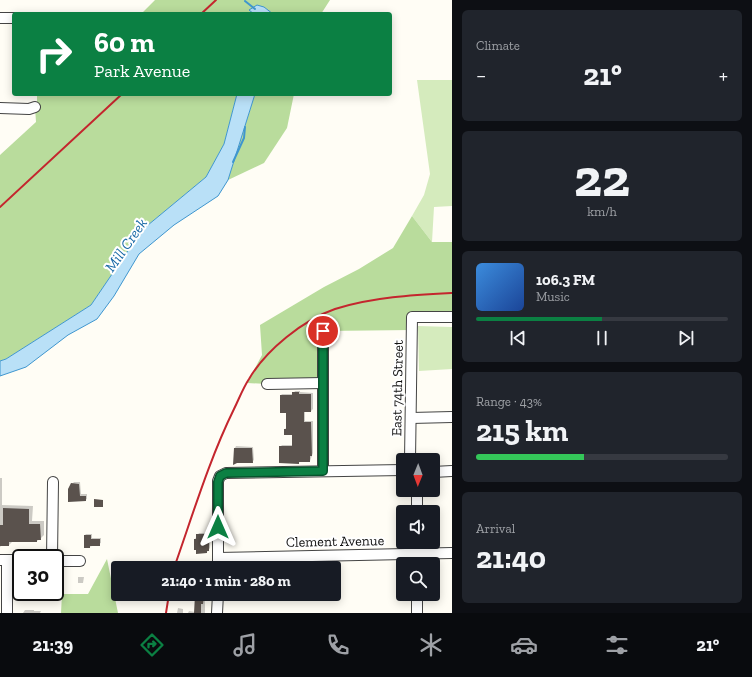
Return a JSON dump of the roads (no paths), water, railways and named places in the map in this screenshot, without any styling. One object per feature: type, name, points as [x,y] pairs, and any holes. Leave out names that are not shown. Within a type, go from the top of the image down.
[{"type":"street","points":[[0,18],[12,18]]},
{"type":"street","points":[[0,108],[29,109],[35,107]]},
{"type":"street","name":"East 74th Street","points":[[410,453],[412,317],[452,317]]},
{"type":"street","points":[[323,331],[323,471]]},
{"type":"street","points":[[267,384],[323,383]]},
{"type":"street","points":[[411,418],[452,417]]},
{"type":"street","points":[[218,558],[218,482],[220,476],[226,473],[396,470]]},
{"type":"street","points":[[440,472],[452,471]]},
{"type":"street","points":[[52,549],[53,482]]},
{"type":"street","points":[[416,549],[416,557]]},
{"type":"street","name":"Clement Avenue","points":[[218,558],[452,553]]},
{"type":"street","points":[[4,560],[7,613]]},
{"type":"street","points":[[64,561],[80,560]]},
{"type":"street","points":[[217,613],[218,601]]},
{"type":"street","points":[[417,601],[417,613]]},
{"type":"water","points":[[257,5],[264,7],[270,12],[252,12],[249,10]]},
{"type":"water","points":[[236,96],[254,96],[228,180],[218,196],[174,225],[139,254],[114,296],[97,319],[68,335],[26,367],[0,376],[0,361],[6,359],[91,305],[142,230],[206,177],[224,144]]},
{"type":"waterway","name":"Mill Creek","points":[[245,1],[255,9]]},
{"type":"waterway","name":"Mill Creek","points":[[233,162],[244,138],[245,127]]},
{"type":"railway","points":[[203,12],[216,0]]},
{"type":"railway","points":[[0,207],[120,96]]},
{"type":"railway","points":[[176,561],[202,487],[225,428],[247,382],[256,368],[275,347],[310,320],[335,309],[378,299],[452,293]]},
{"type":"railway","points":[[166,613],[168,601]]}]
